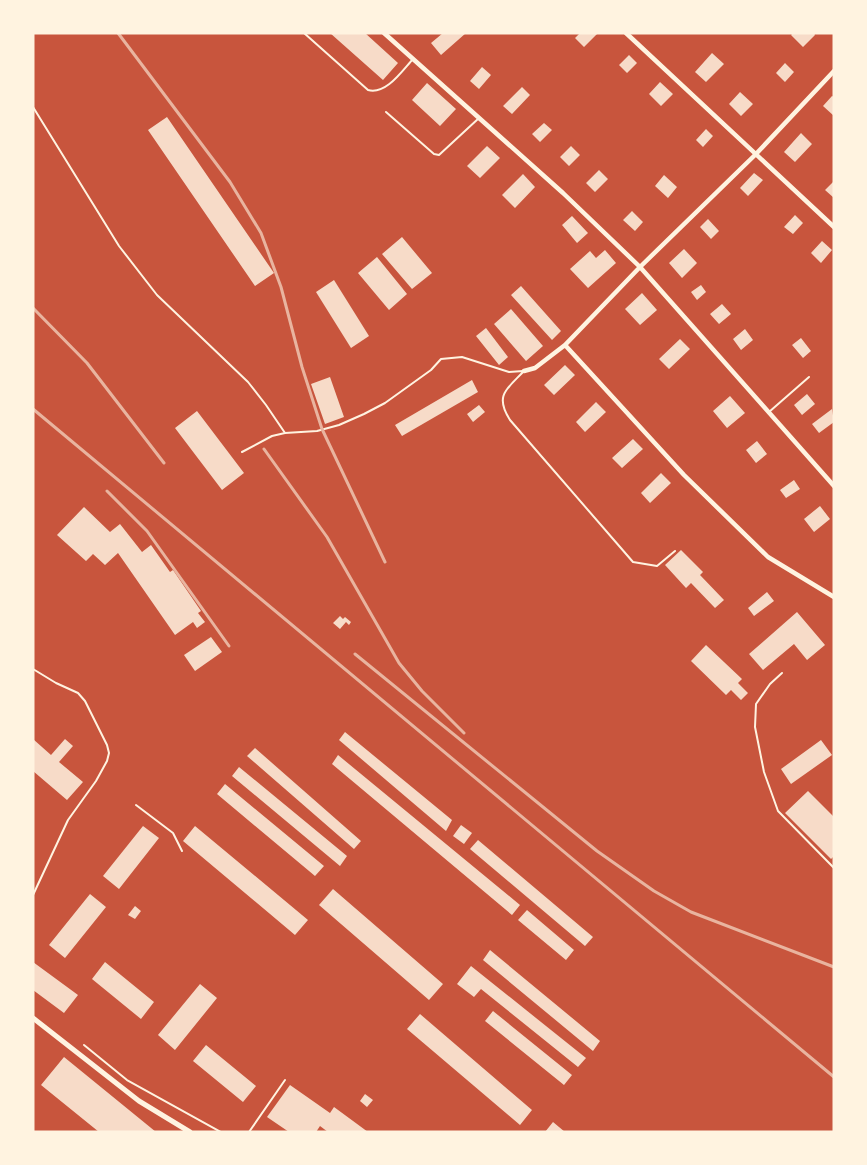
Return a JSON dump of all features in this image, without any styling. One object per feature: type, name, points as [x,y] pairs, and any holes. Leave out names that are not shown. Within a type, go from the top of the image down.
[{"type":"street","points":[[384,33],[563,193],[640,267],[834,486]]},
{"type":"street","points":[[626,33],[834,227]]},
{"type":"street","points":[[524,371],[542,363],[565,345],[640,267],[756,154],[834,71]]},
{"type":"street","points":[[565,345],[684,475],[768,557],[834,597]]},
{"type":"street","points":[[33,1018],[139,1101],[190,1132]]},
{"type":"lane","points":[[304,33],[368,90],[372,91],[380,91],[386,87],[413,59]]},
{"type":"lane","points":[[33,107],[119,246],[157,295],[248,382],[285,433]]},
{"type":"lane","points":[[386,112],[434,154],[440,155],[479,118]]},
{"type":"lane","points":[[242,452],[272,436],[339,425],[364,414],[385,403],[431,370],[441,359],[462,357],[509,372],[524,371]]},
{"type":"lane","points":[[524,371],[501,398],[504,411],[510,420],[633,562],[657,566],[675,550]]},
{"type":"lane","points":[[768,412],[809,377]]},
{"type":"lane","points":[[33,669],[78,693],[85,701],[109,753],[96,782],[68,820],[33,895]]},
{"type":"lane","points":[[782,673],[770,684],[756,704],[755,727],[764,772],[778,811],[834,868]]},
{"type":"lane","points":[[136,805],[173,833],[182,851]]},
{"type":"lane","points":[[249,1132],[285,1080]]},
{"type":"path","points":[[84,1045],[128,1080],[221,1132]]},
{"type":"building","points":[[330,33],[365,33],[398,63],[383,80]]},
{"type":"building","points":[[443,33],[466,33],[441,55],[431,43]]},
{"type":"building","points":[[580,33],[598,33],[584,47],[575,38]]},
{"type":"building","points":[[793,33],[814,33],[815,35],[803,47],[791,35]]},
{"type":"building","points":[[712,53],[724,64],[706,82],[695,72]]},
{"type":"building","points":[[629,55],[637,63],[627,73],[619,65]]},
{"type":"building","points":[[785,63],[794,72],[785,82],[776,73]]},
{"type":"building","points":[[482,67],[491,75],[479,89],[470,81]]},
{"type":"building","points":[[660,82],[673,94],[661,106],[649,94]]},
{"type":"building","points":[[427,83],[456,109],[440,126],[412,100]]},
{"type":"building","points":[[522,87],[530,95],[512,114],[503,106]]},
{"type":"building","points":[[740,92],[753,104],[741,116],[729,104]]},
{"type":"building","points":[[832,96],[834,97],[834,116],[823,106]]},
{"type":"building","points":[[167,117],[274,273],[255,286],[148,130]]},
{"type":"building","points":[[544,123],[552,130],[540,142],[532,134]]},
{"type":"building","points":[[706,129],[713,136],[703,147],[696,140]]},
{"type":"building","points":[[801,133],[812,144],[795,162],[784,152]]},
{"type":"building","points":[[487,146],[500,158],[480,178],[467,166]]},
{"type":"building","points":[[571,146],[580,155],[569,166],[560,157]]},
{"type":"building","points":[[599,170],[608,179],[595,192],[586,183]]},
{"type":"building","points":[[754,173],[763,180],[748,196],[740,188]]},
{"type":"building","points":[[523,174],[535,187],[515,208],[502,195]]},
{"type":"building","points":[[664,175],[677,187],[668,198],[655,186]]},
{"type":"building","points":[[834,181],[834,198],[825,190]]},
{"type":"building","points":[[632,211],[643,222],[635,231],[623,220]]},
{"type":"building","points":[[795,215],[803,223],[793,234],[784,227]]},
{"type":"building","points":[[572,216],[588,233],[577,243],[562,225]]},
{"type":"building","points":[[708,219],[719,231],[711,239],[700,227]]},
{"type":"building","points":[[402,237],[432,273],[412,289],[382,254]]},
{"type":"building","points":[[822,241],[832,250],[821,263],[811,253]]},
{"type":"building","points":[[684,249],[697,263],[682,278],[669,263]]},
{"type":"building","points":[[605,250],[616,263],[588,288],[570,269],[590,251],[596,258]]},
{"type":"building","points":[[377,257],[407,294],[389,310],[358,273]]},
{"type":"building","points":[[334,280],[369,336],[351,348],[316,292]]},
{"type":"building","points":[[701,285],[706,292],[697,300],[691,292]]},
{"type":"building","points":[[521,286],[561,331],[552,340],[511,295]]},
{"type":"building","points":[[642,293],[657,310],[640,325],[625,309]]},
{"type":"building","points":[[722,304],[731,314],[719,324],[710,314]]},
{"type":"building","points":[[511,309],[543,346],[526,361],[494,324]]},
{"type":"building","points":[[486,328],[508,357],[499,365],[476,336]]},
{"type":"building","points":[[745,329],[753,340],[741,350],[733,339]]},
{"type":"building","points":[[801,338],[811,351],[803,358],[792,345]]},
{"type":"building","points":[[680,339],[690,349],[669,369],[659,359]]},
{"type":"building","points":[[565,365],[575,375],[554,395],[544,385]]},
{"type":"building","points":[[330,377],[344,417],[325,424],[311,384]]},
{"type":"building","points":[[472,380],[478,392],[402,436],[395,425]]},
{"type":"building","points":[[807,394],[815,404],[802,415],[794,405]]},
{"type":"building","points":[[730,396],[745,413],[727,428],[713,411]]},
{"type":"building","points":[[596,402],[606,412],[585,432],[576,422]]},
{"type":"building","points":[[479,405],[485,412],[473,422],[467,414]]},
{"type":"building","points":[[832,409],[834,422],[819,433],[812,424]]},
{"type":"building","points":[[197,411],[244,473],[222,490],[175,428]]},
{"type":"building","points":[[633,439],[643,449],[622,468],[612,458]]},
{"type":"building","points":[[757,441],[767,454],[756,463],[746,450]]},
{"type":"building","points":[[661,473],[671,483],[650,503],[641,493]]},
{"type":"building","points":[[794,480],[800,489],[786,498],[780,490]]},
{"type":"building","points":[[820,506],[830,519],[814,532],[804,519]]},
{"type":"building","points":[[84,507],[110,532],[120,524],[142,552],[151,545],[170,572],[173,570],[201,611],[198,613],[205,622],[197,628],[193,622],[175,635],[118,553],[105,565],[93,554],[86,561],[57,535]]},
{"type":"building","points":[[681,550],[703,572],[700,575],[724,600],[715,608],[691,583],[686,588],[665,565]]},
{"type":"building","points":[[767,592],[774,601],[754,616],[748,608]]},
{"type":"building","points":[[797,612],[825,645],[807,660],[794,644],[763,670],[749,654]]},
{"type":"building","points":[[340,616],[351,622],[349,625],[346,622],[340,629],[333,623]]},
{"type":"building","points":[[211,637],[222,652],[195,671],[184,655]]},
{"type":"building","points":[[706,645],[742,679],[738,683],[748,693],[741,700],[731,690],[726,695],[691,661]]},
{"type":"building","points":[[345,732],[452,820],[446,831],[339,740]]},
{"type":"building","points":[[33,739],[51,755],[65,739],[73,746],[59,762],[83,782],[67,800],[33,771]]},
{"type":"building","points":[[821,740],[832,755],[791,784],[781,769]]},
{"type":"building","points":[[255,748],[361,841],[354,849],[247,756]]},
{"type":"building","points":[[338,755],[520,905],[512,915],[332,764]]},
{"type":"building","points":[[239,767],[347,856],[340,866],[232,776]]},
{"type":"building","points":[[225,784],[324,866],[315,876],[217,794]]},
{"type":"building","points":[[808,791],[834,817],[834,856],[831,859],[785,813]]},
{"type":"building","points":[[461,825],[472,833],[464,844],[453,836]]},
{"type":"building","points":[[143,826],[159,838],[119,889],[103,876]]},
{"type":"building","points":[[195,826],[308,920],[295,935],[183,841]]},
{"type":"building","points":[[478,840],[593,937],[585,946],[470,849]]},
{"type":"building","points":[[333,889],[443,984],[429,1000],[319,905]]},
{"type":"building","points":[[90,894],[106,907],[65,958],[49,945]]},
{"type":"building","points":[[135,906],[141,911],[135,919],[128,915]]},
{"type":"building","points":[[527,910],[574,950],[566,960],[518,920]]},
{"type":"building","points":[[490,950],[600,1041],[593,1051],[483,960]]},
{"type":"building","points":[[33,962],[78,995],[64,1013],[33,990]]},
{"type":"building","points":[[105,962],[154,1002],[141,1019],[92,979]]},
{"type":"building","points":[[471,966],[586,1058],[578,1067],[481,989],[474,997],[457,984]]},
{"type":"building","points":[[200,984],[217,998],[175,1050],[158,1035]]},
{"type":"building","points":[[493,1011],[572,1075],[564,1085],[485,1021]]},
{"type":"building","points":[[420,1014],[532,1110],[520,1125],[407,1029]]},
{"type":"building","points":[[206,1045],[256,1086],[243,1102],[193,1061]]},
{"type":"building","points":[[64,1057],[156,1132],[99,1132],[41,1085]]},
{"type":"building","points":[[290,1085],[330,1113],[334,1107],[368,1132],[328,1132],[320,1126],[316,1132],[289,1132],[267,1117]]},
{"type":"building","points":[[365,1094],[373,1100],[367,1107],[360,1101]]},
{"type":"building","points":[[553,1122],[565,1132],[545,1132]]},
{"type":"railway","points":[[118,33],[230,182],[261,233],[281,287],[302,367],[322,429],[385,562]]},
{"type":"railway","points":[[33,308],[87,363],[164,463]]},
{"type":"railway","points":[[33,409],[834,1077]]},
{"type":"railway","points":[[264,449],[327,537],[399,663],[422,691],[464,733]]},
{"type":"railway","points":[[107,491],[147,531],[229,646]]},
{"type":"railway","points":[[355,654],[597,851],[654,891],[691,912],[834,967]]}]
